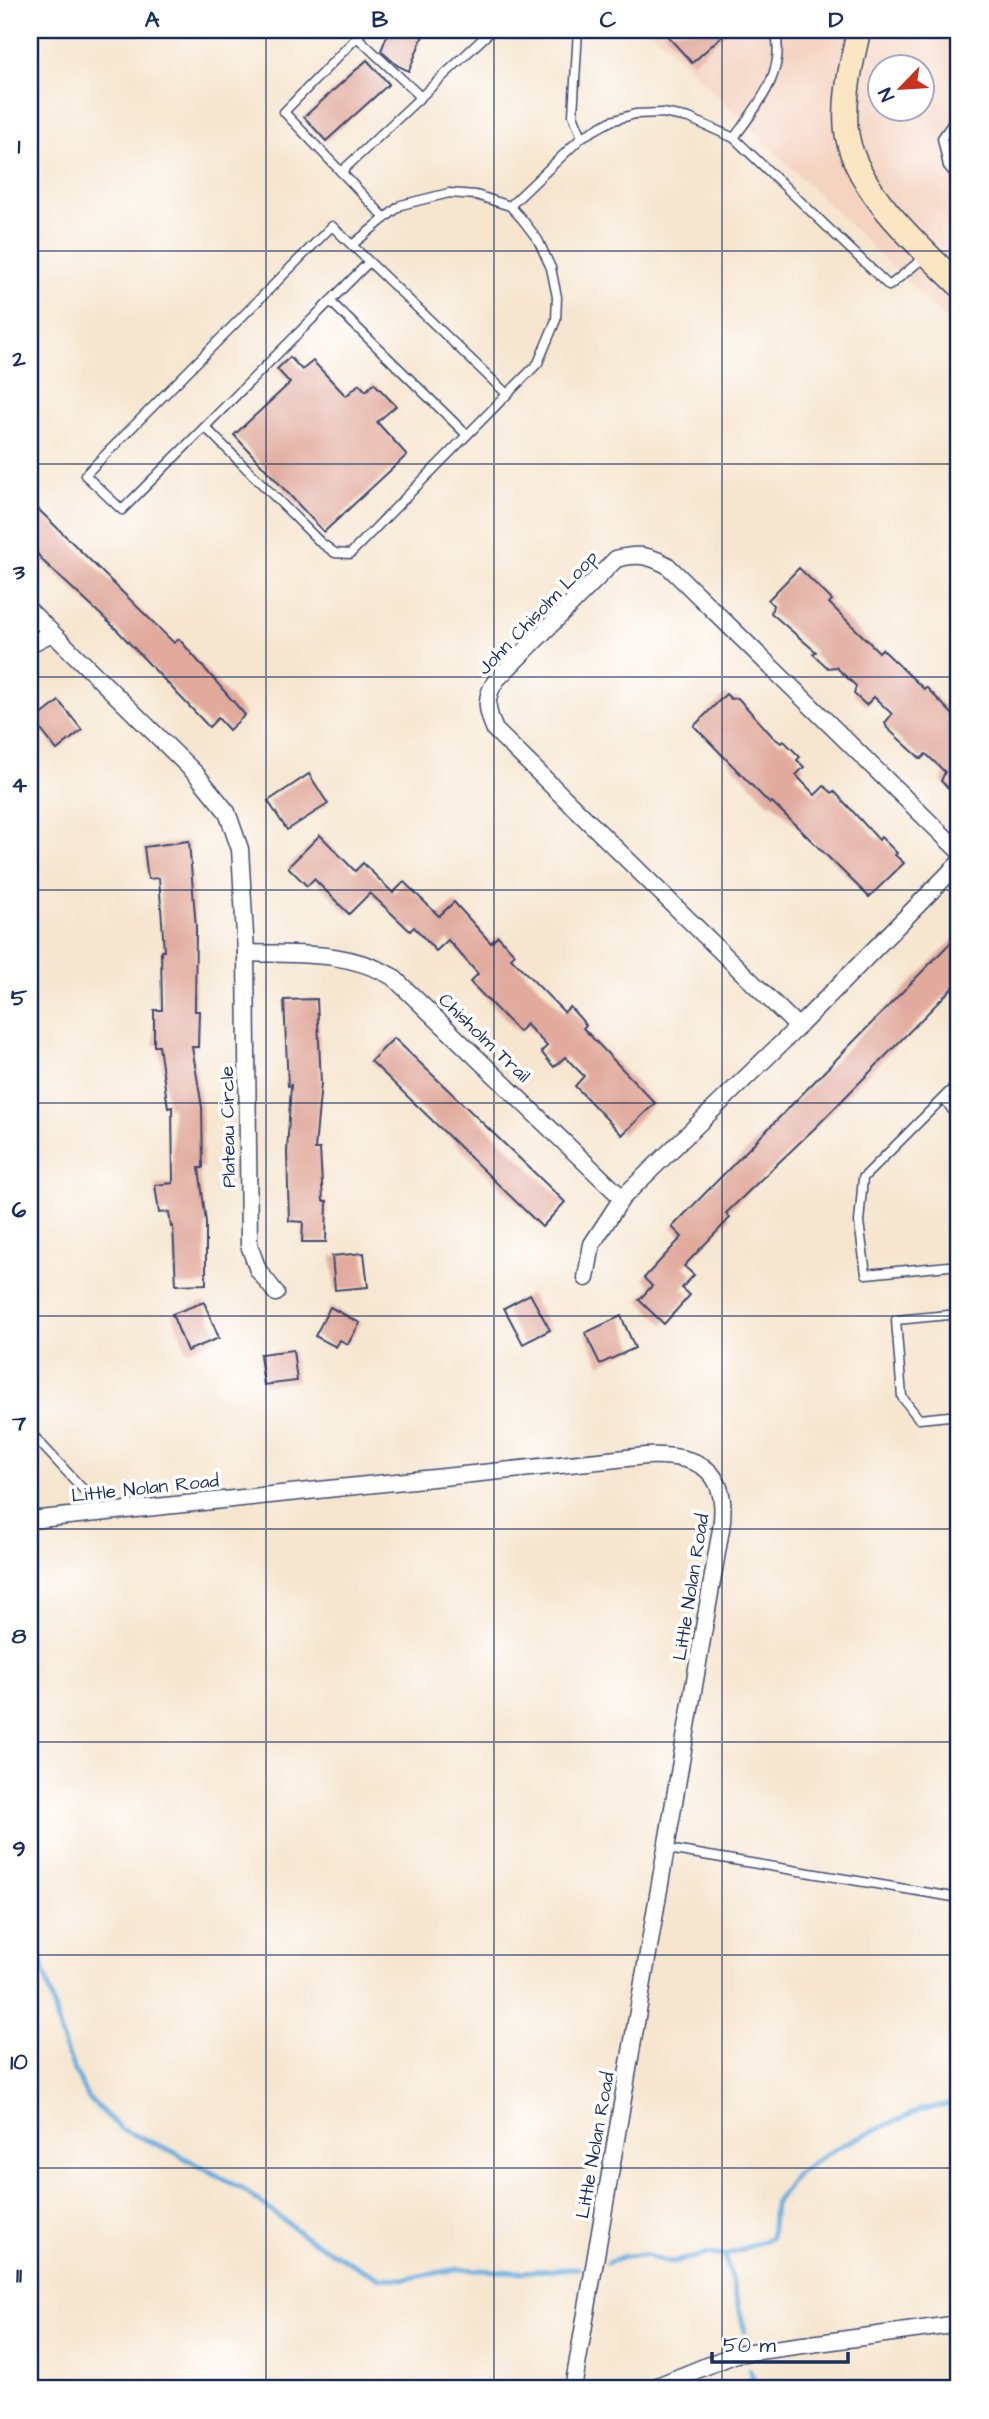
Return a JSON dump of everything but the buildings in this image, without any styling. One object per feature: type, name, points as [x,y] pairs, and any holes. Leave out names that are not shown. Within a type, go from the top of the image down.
[{"type":"main road","points":[[849,30],[854,53]]},
{"type":"main road","points":[[859,30],[847,103],[846,127],[851,151],[873,193],[959,285]]},
{"type":"main road","points":[[854,53],[874,30]]},
{"type":"street","name":"John Chisolm Loop","points":[[798,1027],[495,730],[486,710],[489,690],[497,679],[616,559],[640,554],[652,557],[667,565],[959,851]]},
{"type":"street","points":[[30,611],[197,775],[227,812],[240,849],[246,953]]},
{"type":"street","points":[[30,644],[52,633]]},
{"type":"street","points":[[586,1278],[592,1244],[622,1198],[798,1027],[959,863]]},
{"type":"street","name":"Chisholm Trail","points":[[246,953],[339,956],[370,964],[393,977],[622,1198]]},
{"type":"street","name":"Plateau Circle","points":[[246,953],[249,1245],[258,1270],[276,1293]]},
{"type":"street","name":"Little Nolan Road","points":[[30,1521],[646,1456],[673,1455],[691,1459],[707,1468],[717,1482],[724,1509],[668,1849],[573,2389]]},
{"type":"street","points":[[650,2389],[736,2354],[959,2323]]},
{"type":"lane","points":[[364,30],[284,112],[385,218]]},
{"type":"lane","points":[[341,172],[492,30]]},
{"type":"lane","points":[[578,30],[573,115],[582,137]]},
{"type":"lane","points":[[734,138],[769,90],[776,65],[775,30]]},
{"type":"lane","points":[[357,37],[421,97]]},
{"type":"lane","points":[[510,206],[582,137],[611,121],[635,114],[663,113],[689,118],[734,138],[889,286],[928,254]]},
{"type":"lane","points":[[959,114],[942,138],[948,166],[959,179]]},
{"type":"lane","points":[[205,427],[320,542],[335,553],[350,554],[538,363],[556,320],[557,297],[551,268],[538,240],[510,206],[476,195],[449,193],[401,205],[352,245]]},
{"type":"lane","points":[[369,262],[122,510],[85,475],[332,226],[507,394]]},
{"type":"lane","points":[[330,301],[467,435]]},
{"type":"lane","points":[[959,1082],[863,1178],[859,1222],[866,1274],[959,1265]]},
{"type":"lane","points":[[944,1098],[959,1120]]},
{"type":"lane","points":[[959,1314],[896,1320],[902,1397],[919,1419],[959,1415]]},
{"type":"lane","points":[[30,1432],[105,1513]]},
{"type":"lane","points":[[668,1849],[959,1898]]},
{"type":"shaded area","points":[[650,30],[959,30],[959,332]]},
{"type":"waterway","points":[[30,1897],[33,1928],[65,2049],[87,2097],[121,2129],[172,2151],[242,2189],[310,2240],[378,2278],[404,2279],[457,2269],[519,2272],[580,2268]]},
{"type":"waterway","points":[[607,2263],[624,2256],[645,2255],[669,2263],[708,2254],[725,2256],[771,2238],[774,2205],[797,2173],[840,2146],[920,2110],[959,2103]]},
{"type":"waterway","points":[[725,2256],[745,2331]]},
{"type":"waterway","points":[[749,2369],[758,2389]]}]
